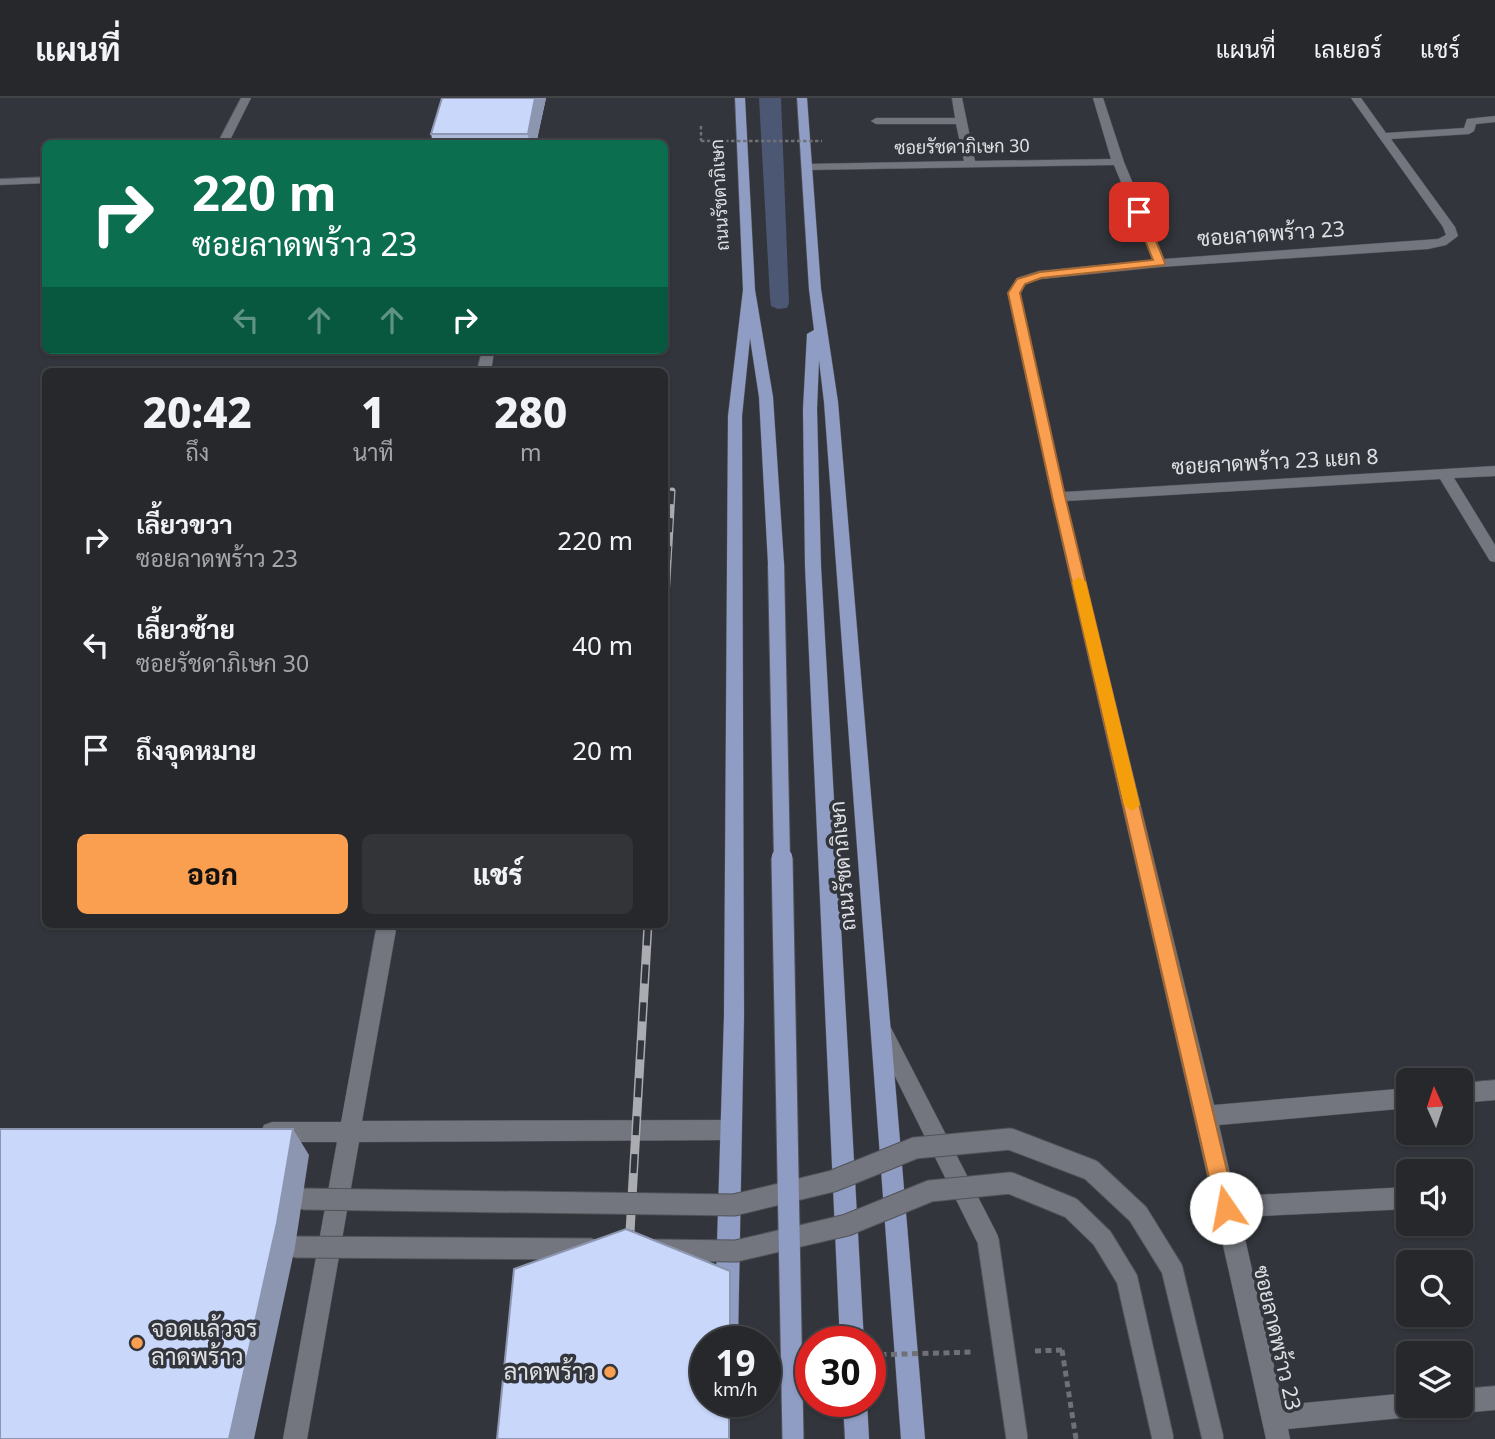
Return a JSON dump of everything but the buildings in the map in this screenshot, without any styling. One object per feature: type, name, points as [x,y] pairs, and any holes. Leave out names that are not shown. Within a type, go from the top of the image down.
[{"type":"main road","name":"ถนนรัชดาภิเษก","points":[[740,98],[749,290],[766,397],[776,564],[793,1439]]},
{"type":"main road","name":"ถนนรัชดาภิเษก","points":[[802,98],[815,289],[831,402],[914,1439]]},
{"type":"main road","name":"ถนนรัชดาภิเษก","points":[[815,289],[810,409],[813,566],[851,1326]]},
{"type":"main road","name":"ถนนรัชดาภิเษก","points":[[726,1326],[734,1016],[735,416],[749,290]]},
{"type":"main road","points":[[856,1417],[857,1439]]},
{"type":"street","points":[[224,140],[246,98]]},
{"type":"street","points":[[957,98],[970,164]]},
{"type":"street","points":[[1098,98],[1118,162],[1160,263]]},
{"type":"street","name":"ซอยลาดพร้าว 23","points":[[1275,1429],[1206,1116],[1058,496],[1014,293],[1021,281],[1040,275],[1160,263],[1442,243],[1452,236],[1449,227],[1356,98]]},
{"type":"street","points":[[1382,136],[1469,131],[1471,121],[1495,119]]},
{"type":"street","points":[[876,121],[961,121]]},
{"type":"street","name":"ซอยรัชดาภิเษก 30","points":[[807,167],[1118,162]]},
{"type":"street","points":[[0,182],[42,180]]},
{"type":"street","name":"ซอยลาดพร้าว 23 แยก 8","points":[[1058,496],[1495,471]]},
{"type":"street","points":[[1444,473],[1495,557]]},
{"type":"street","points":[[295,1439],[386,928]]},
{"type":"street","points":[[883,1032],[988,1240],[1017,1439]]},
{"type":"street","points":[[1474,1092],[1495,1090]]},
{"type":"street","points":[[1206,1116],[1396,1099]]},
{"type":"street","points":[[250,1133],[350,1130],[730,1130]]},
{"type":"street","points":[[303,1199],[734,1205],[833,1181],[915,1148],[1010,1139],[1091,1170],[1138,1214],[1172,1269],[1213,1439]]},
{"type":"street","points":[[295,1247],[737,1251],[846,1225],[930,1191],[1010,1183],[1071,1208],[1102,1238],[1127,1279],[1163,1439]]},
{"type":"street","points":[[1226,1208],[1396,1199]]},
{"type":"street","points":[[1473,1400],[1495,1398]]},
{"type":"street","points":[[1275,1429],[1396,1408]]},
{"type":"path","points":[[701,126],[701,141],[822,141]]},
{"type":"path","points":[[1021,1351],[1062,1350],[1076,1439]]},
{"type":"path","points":[[886,1355],[979,1352]]},
{"type":"shaded area","points":[[759,98],[781,98],[789,303],[787,308],[778,309],[771,306]]},
{"type":"railway","points":[[668,562],[672,491]]},
{"type":"railway","points":[[629,1249],[648,928]]},
{"type":"slow traffic","points":[[1079,582],[1132,805]]},
{"type":"place","name":"จอดแล้วจร ลาดพร้าว","points":[[137,1343]]},
{"type":"place","name":"ลาดพร้าว","points":[[610,1372]]},
{"type":"route","points":[[1139,212],[1160,263],[1040,275],[1021,281],[1014,293],[1058,496],[1226,1208]]}]
